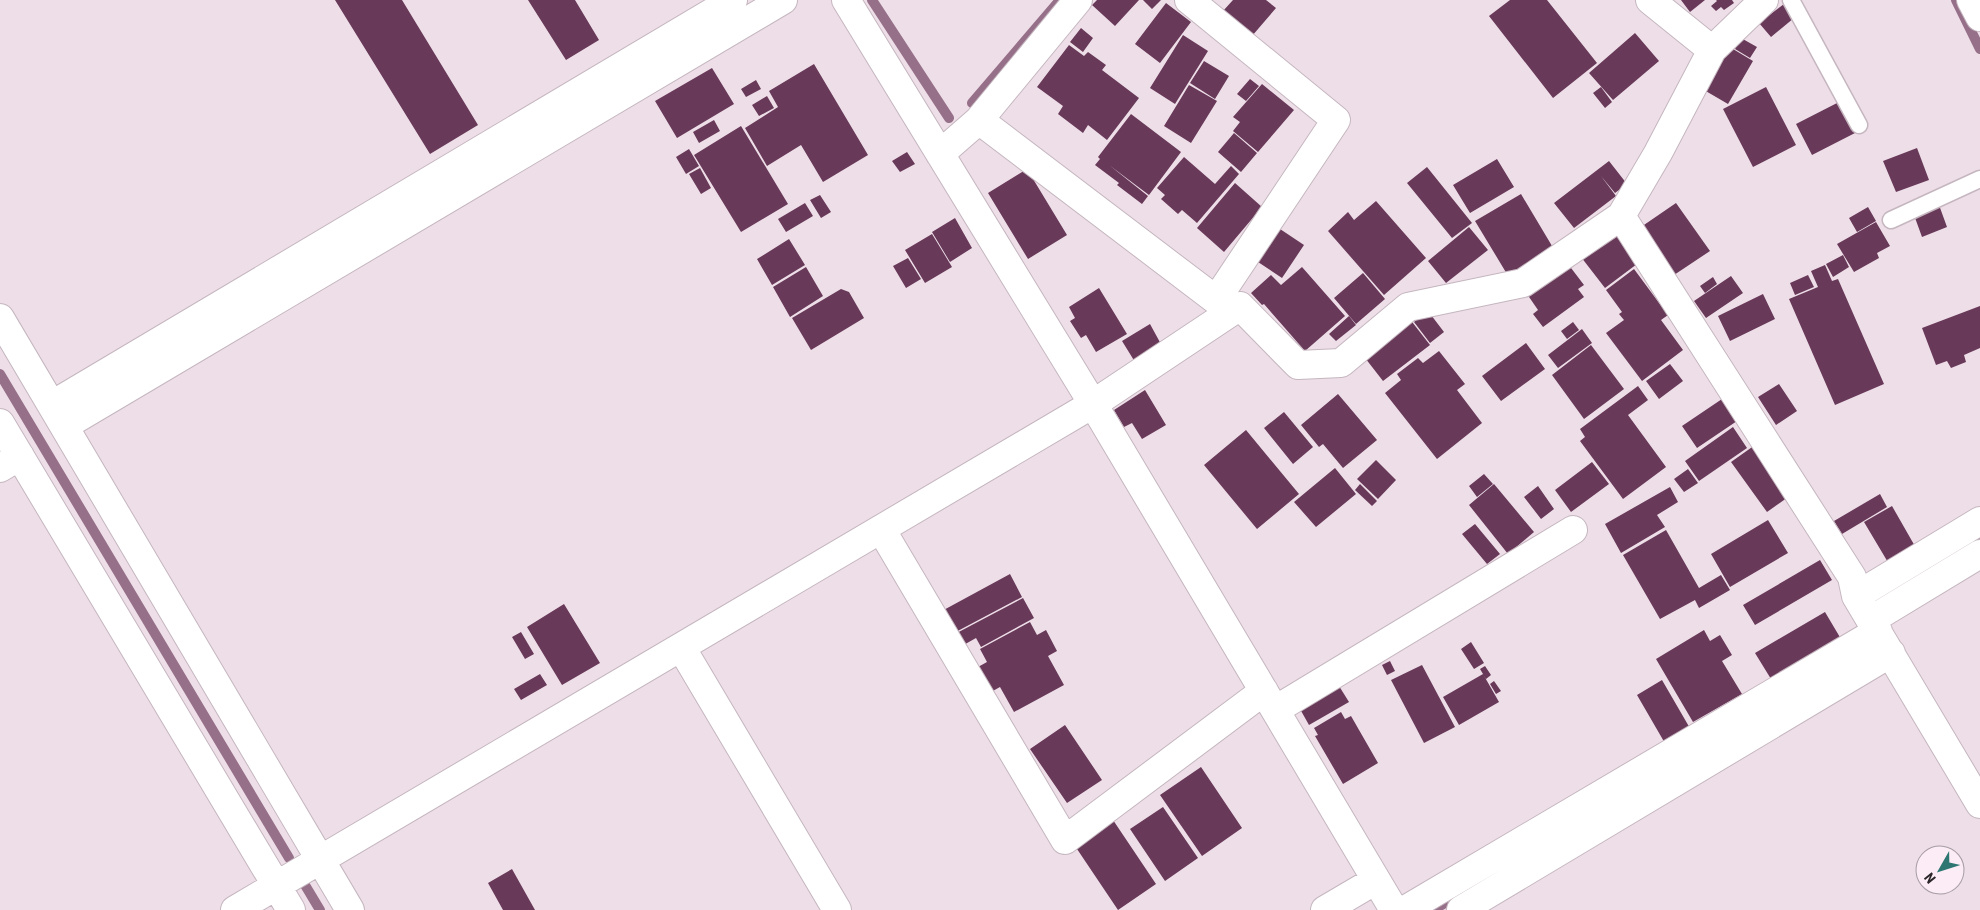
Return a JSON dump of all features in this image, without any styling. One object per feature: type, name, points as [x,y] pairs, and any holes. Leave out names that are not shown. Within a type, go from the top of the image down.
[{"type":"street","points":[[58,416],[733,0]]},
{"type":"street","points":[[58,416],[783,0]]},
{"type":"street","points":[[846,0],[1093,404],[1388,902]]},
{"type":"street","points":[[940,154],[979,120],[1078,0]]},
{"type":"street","points":[[235,910],[1093,404],[1222,306],[1336,120],[1189,0]]},
{"type":"street","points":[[1650,0],[1712,50]]},
{"type":"street","points":[[979,120],[1222,306],[1240,306],[1298,365],[1341,364],[1408,307],[1523,283],[1622,216],[1658,153],[1712,50],[1764,0]]},
{"type":"street","points":[[1971,0],[1980,17]]},
{"type":"street","points":[[1622,216],[1852,577],[1856,596],[1980,804]]},
{"type":"street","points":[[0,318],[350,910]]},
{"type":"street","points":[[1,429],[10,462],[291,910]]},
{"type":"street","points":[[1856,596],[1980,521]]},
{"type":"street","points":[[881,529],[1065,840],[1269,700],[1573,530]]},
{"type":"street","points":[[1461,910],[1880,635],[1980,554]]},
{"type":"street","points":[[1325,910],[1388,902],[1880,635]]},
{"type":"street","points":[[681,647],[837,910]]},
{"type":"lane","points":[[1792,0],[1859,126]]},
{"type":"lane","points":[[1891,220],[1980,179]]},
{"type":"building","points":[[335,0],[402,0],[478,125],[430,154]]},
{"type":"building","points":[[528,0],[575,0],[599,40],[566,60]]},
{"type":"building","points":[[1097,0],[1139,0],[1115,26],[1092,5]]},
{"type":"building","points":[[1143,0],[1161,0],[1152,9]]},
{"type":"building","points":[[1233,0],[1266,0],[1276,8],[1252,36],[1223,11]]},
{"type":"building","points":[[1510,0],[1547,0],[1597,63],[1553,98],[1489,16]]},
{"type":"building","points":[[1681,0],[1705,0],[1690,12]]},
{"type":"building","points":[[1716,0],[1732,0],[1734,3],[1724,10],[1721,7],[1716,11],[1711,6]]},
{"type":"building","points":[[1166,3],[1191,22],[1160,63],[1135,44]]},
{"type":"building","points":[[1784,4],[1794,18],[1771,37],[1759,23]]},
{"type":"building","points":[[1081,28],[1093,38],[1083,52],[1070,42]]},
{"type":"building","points":[[1635,33],[1659,61],[1613,100],[1589,73]]},
{"type":"building","points":[[1183,35],[1208,51],[1175,104],[1150,88]]},
{"type":"building","points":[[1741,38],[1757,47],[1750,58],[1735,49]]},
{"type":"building","points":[[1069,45],[1084,56],[1088,52],[1106,65],[1102,70],[1139,98],[1107,140],[1088,125],[1083,133],[1058,114],[1063,106],[1037,87]]},
{"type":"building","points":[[1728,46],[1753,61],[1728,104],[1704,90]]},
{"type":"building","points":[[1204,61],[1229,76],[1215,99],[1190,83]]},
{"type":"building","points":[[814,64],[868,155],[823,182],[801,145],[767,166],[745,128],[778,107],[769,91]]},
{"type":"building","points":[[712,68],[734,104],[677,138],[655,101]]},
{"type":"building","points":[[1250,79],[1259,86],[1246,101],[1237,94]]},
{"type":"building","points":[[756,80],[761,89],[746,97],[741,89]]},
{"type":"building","points":[[1262,84],[1294,110],[1258,152],[1233,131],[1240,122],[1233,117]]},
{"type":"building","points":[[1189,85],[1217,101],[1191,143],[1164,126]]},
{"type":"building","points":[[1601,87],[1612,102],[1605,108],[1593,93]]},
{"type":"building","points":[[1766,87],[1796,145],[1753,167],[1723,109]]},
{"type":"building","points":[[767,96],[774,108],[759,116],[752,105]]},
{"type":"building","points":[[1839,102],[1855,133],[1812,155],[1796,124]]},
{"type":"building","points":[[1131,114],[1181,152],[1149,195],[1109,165],[1148,196],[1142,204],[1095,165],[1100,159],[1098,157]]},
{"type":"building","points":[[714,120],[720,131],[699,143],[693,132]]},
{"type":"building","points":[[741,126],[788,204],[741,232],[694,155]]},
{"type":"building","points":[[1234,133],[1257,153],[1241,172],[1218,152]]},
{"type":"building","points":[[1917,148],[1929,180],[1896,192],[1883,161]]},
{"type":"building","points":[[689,149],[699,166],[686,174],[676,157]]},
{"type":"building","points":[[907,152],[915,164],[900,172],[892,161]]},
{"type":"building","points":[[1184,157],[1215,184],[1231,166],[1239,174],[1197,223],[1182,210],[1178,214],[1161,199],[1165,195],[1157,188]]},
{"type":"building","points":[[1497,159],[1514,187],[1470,213],[1453,185]]},
{"type":"building","points":[[1609,161],[1627,184],[1615,193],[1601,176],[1616,196],[1574,228],[1554,203]]},
{"type":"building","points":[[1427,167],[1472,223],[1452,238],[1407,183]]},
{"type":"building","points":[[700,168],[711,188],[701,194],[689,174]]},
{"type":"building","points":[[1027,169],[1067,235],[1028,259],[988,193]]},
{"type":"building","points":[[1235,183],[1262,207],[1224,252],[1197,228]]},
{"type":"building","points":[[1521,194],[1555,251],[1510,279],[1475,221]]},
{"type":"building","points":[[820,195],[831,212],[821,218],[810,200]]},
{"type":"building","points":[[1376,201],[1426,258],[1384,295],[1328,231],[1348,212],[1354,220]]},
{"type":"building","points":[[805,203],[813,216],[786,232],[778,219]]},
{"type":"building","points":[[1676,203],[1710,251],[1674,275],[1641,227]]},
{"type":"building","points":[[1939,205],[1947,227],[1922,237],[1914,215]]},
{"type":"building","points":[[1868,207],[1876,221],[1857,232],[1849,218]]},
{"type":"building","points":[[955,218],[972,248],[950,262],[932,232]]},
{"type":"building","points":[[1876,222],[1890,246],[1877,253],[1879,258],[1854,272],[1837,244]]},
{"type":"building","points":[[1277,227],[1304,245],[1282,278],[1255,260]]},
{"type":"building","points":[[1469,227],[1488,250],[1446,283],[1428,261]]},
{"type":"building","points":[[1618,229],[1641,261],[1605,288],[1581,257]]},
{"type":"building","points":[[932,234],[952,267],[925,283],[905,250]]},
{"type":"building","points":[[789,239],[805,265],[772,285],[757,259]]},
{"type":"building","points":[[1843,255],[1849,267],[1833,277],[1826,264]]},
{"type":"building","points":[[908,258],[921,279],[906,288],[893,266]]},
{"type":"building","points":[[1568,264],[1584,285],[1578,289],[1584,297],[1543,327],[1533,314],[1538,310],[1527,294]]},
{"type":"building","points":[[1825,265],[1832,281],[1838,279],[1884,384],[1835,405],[1789,299],[1818,287],[1811,271]]},
{"type":"building","points":[[806,267],[823,296],[790,317],[773,287]]},
{"type":"building","points":[[1302,267],[1345,316],[1305,351],[1264,304],[1262,305],[1251,293],[1271,275],[1281,285]]},
{"type":"building","points":[[1634,269],[1668,315],[1661,320],[1683,350],[1642,381],[1606,333],[1624,320],[1619,314],[1622,312],[1606,290]]},
{"type":"building","points":[[1363,273],[1385,299],[1356,324],[1334,298]]},
{"type":"building","points":[[1808,275],[1814,287],[1795,295],[1790,283]]},
{"type":"building","points":[[1731,276],[1743,293],[1706,318],[1694,301]]},
{"type":"building","points":[[1713,277],[1717,284],[1705,293],[1700,286]]},
{"type":"building","points":[[1099,288],[1127,334],[1096,352],[1086,335],[1081,338],[1070,321],[1075,318],[1069,307]]},
{"type":"building","points":[[841,289],[849,292],[864,318],[811,350],[792,318]]},
{"type":"building","points":[[1763,294],[1775,319],[1730,341],[1718,316]]},
{"type":"building","points":[[1980,306],[1980,348],[1964,355],[1966,362],[1951,368],[1947,361],[1936,365],[1922,328]]},
{"type":"building","points":[[1428,311],[1444,332],[1430,343],[1414,322]]},
{"type":"building","points":[[1349,316],[1356,325],[1336,341],[1329,334]]},
{"type":"building","points":[[1409,318],[1430,345],[1383,381],[1362,354]]},
{"type":"building","points":[[1573,322],[1579,330],[1567,339],[1561,331]]},
{"type":"building","points":[[1150,324],[1162,346],[1135,362],[1122,341]]},
{"type":"building","points":[[1582,329],[1592,343],[1558,368],[1548,355]]},
{"type":"building","points":[[1526,343],[1545,369],[1501,401],[1482,376]]},
{"type":"building","points":[[1591,345],[1624,389],[1584,419],[1552,375]]},
{"type":"building","points":[[1439,351],[1465,384],[1457,390],[1482,423],[1437,459],[1385,393],[1401,380],[1397,374],[1418,358],[1423,363]]},
{"type":"building","points":[[1670,364],[1683,381],[1659,399],[1646,381]]},
{"type":"building","points":[[1779,384],[1797,411],[1776,425],[1758,397]]},
{"type":"building","points":[[1638,386],[1648,400],[1628,415],[1666,467],[1623,499],[1580,441],[1585,437],[1580,429]]},
{"type":"building","points":[[1145,390],[1166,425],[1142,439],[1132,423],[1124,427],[1114,410]]},
{"type":"building","points":[[1338,394],[1377,440],[1343,468],[1323,444],[1319,447],[1301,425]]},
{"type":"building","points":[[1722,399],[1737,421],[1697,448],[1682,426]]},
{"type":"building","points":[[1284,412],[1313,447],[1293,464],[1264,428]]},
{"type":"building","points":[[1733,427],[1747,448],[1699,481],[1685,461]]},
{"type":"building","points":[[1246,430],[1299,494],[1257,529],[1204,465]]},
{"type":"building","points":[[1755,445],[1791,495],[1767,512],[1731,462]]},
{"type":"building","points":[[1376,460],[1396,480],[1378,499],[1357,479]]},
{"type":"building","points":[[1592,462],[1609,484],[1571,512],[1555,490]]},
{"type":"building","points":[[1335,468],[1356,494],[1316,527],[1294,502]]},
{"type":"building","points":[[1688,469],[1698,483],[1684,492],[1674,479]]},
{"type":"building","points":[[1484,474],[1493,484],[1477,497],[1469,486]]},
{"type":"building","points":[[1360,484],[1377,501],[1372,506],[1355,490]]},
{"type":"building","points":[[1494,484],[1534,532],[1508,554],[1469,505]]},
{"type":"building","points":[[1538,486],[1554,509],[1541,519],[1524,497]]},
{"type":"building","points":[[1670,487],[1678,502],[1657,515],[1665,527],[1621,553],[1605,524]]},
{"type":"building","points":[[1880,494],[1887,507],[1842,534],[1834,521]]},
{"type":"building","points":[[1892,506],[1916,548],[1889,564],[1864,522]]},
{"type":"building","points":[[1768,520],[1788,553],[1730,587],[1711,554]]},
{"type":"building","points":[[1475,524],[1500,554],[1487,564],[1462,534]]},
{"type":"building","points":[[1666,530],[1699,588],[1721,575],[1730,590],[1699,608],[1695,600],[1660,619],[1623,555]]},
{"type":"building","points":[[1820,560],[1832,580],[1755,625],[1743,605]]},
{"type":"building","points":[[1010,574],[1022,597],[952,634],[940,612]]},
{"type":"building","points":[[1023,598],[1034,618],[981,647],[976,638],[960,647],[953,635]]},
{"type":"building","points":[[564,604],[600,663],[562,685],[527,627]]},
{"type":"building","points":[[1825,612],[1841,639],[1771,679],[1755,653]]},
{"type":"building","points":[[1030,622],[1037,635],[1046,630],[1057,651],[1048,656],[1064,685],[1014,712],[1000,687],[991,692],[978,667],[987,662],[980,649]]},
{"type":"building","points":[[1704,630],[1710,641],[1720,635],[1732,655],[1722,661],[1742,694],[1693,722],[1656,659]]},
{"type":"building","points":[[521,632],[534,654],[525,659],[512,637]]},
{"type":"building","points":[[1471,642],[1484,663],[1474,669],[1461,649]]},
{"type":"building","points":[[1390,661],[1395,671],[1387,675],[1382,665]]},
{"type":"building","points":[[1422,665],[1455,727],[1424,743],[1391,680]]},
{"type":"building","points":[[1485,666],[1491,675],[1486,679],[1480,669]]},
{"type":"building","points":[[540,674],[547,685],[521,700],[514,689]]},
{"type":"building","points":[[1483,674],[1499,702],[1459,725],[1443,697]]},
{"type":"building","points":[[1662,680],[1691,730],[1666,745],[1637,695]]},
{"type":"building","points":[[1494,681],[1501,691],[1496,694],[1490,684]]},
{"type":"building","points":[[1339,686],[1349,702],[1309,725],[1300,709]]},
{"type":"building","points":[[1341,712],[1345,719],[1351,716],[1378,763],[1343,784],[1315,736],[1318,735],[1314,728]]},
{"type":"building","points":[[1065,725],[1102,780],[1067,803],[1030,749]]},
{"type":"building","points":[[1201,767],[1242,828],[1202,856],[1160,795]]},
{"type":"building","points":[[1163,807],[1198,858],[1165,881],[1130,829]]},
{"type":"building","points":[[1113,820],[1156,884],[1118,910],[1075,846]]},
{"type":"building","points":[[512,869],[535,910],[503,910],[488,883]]},
{"type":"waterway","points":[[872,0],[949,118]]},
{"type":"waterway","points":[[972,103],[1060,0]]},
{"type":"waterway","points":[[1956,0],[1980,49]]},
{"type":"waterway","points":[[0,374],[289,858]]},
{"type":"waterway","points":[[1878,599],[1980,538]]},
{"type":"waterway","points":[[1433,910],[1510,865]]},
{"type":"waterway","points":[[305,885],[320,910]]}]
